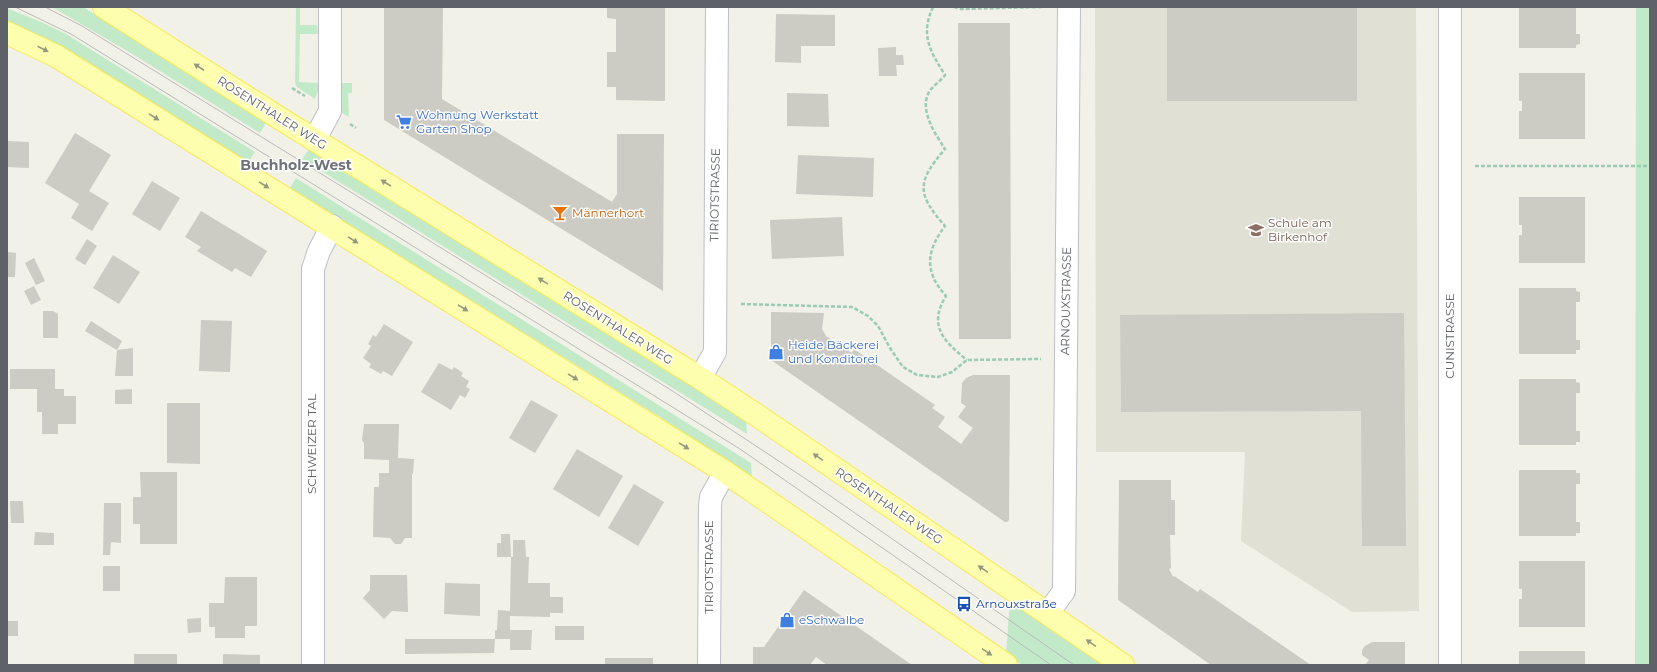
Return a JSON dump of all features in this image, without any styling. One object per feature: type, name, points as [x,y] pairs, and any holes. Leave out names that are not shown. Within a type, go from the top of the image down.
[{"type":"main road","name":"ROSENTHALER WEG","points":[[104,7],[700,378],[1123,665]]},
{"type":"main road","points":[[7,33],[56,56],[332,226],[725,472],[1006,665]]},
{"type":"street","points":[[315,139],[330,112],[330,7]]},
{"type":"street","name":"TIRIOTSTRASSE","points":[[700,378],[715,352],[714,303],[717,7]]},
{"type":"street","name":"ARNOUXSTRASSE","points":[[1048,613],[1064,591],[1069,7]]},
{"type":"street","name":"CUNISTRASSE","points":[[1450,7],[1450,665]]},
{"type":"street","name":"SCHWEIZER TAL","points":[[313,665],[313,269],[319,251],[332,226]]},
{"type":"street","name":"TIRIOTSTRASSE","points":[[709,665],[710,506],[712,497],[725,472]]},
{"type":"path","points":[[933,7],[927,20],[926,37],[933,54],[945,75],[929,93],[926,106],[929,120],[946,149],[927,173],[923,185],[925,199],[945,226],[929,259],[932,276],[938,287],[946,296],[939,307],[937,319],[939,331],[953,349],[967,360]]},
{"type":"path","points":[[954,7],[1049,7]]},
{"type":"path","points":[[1450,166],[1650,166]]},
{"type":"path","points":[[714,303],[852,307],[868,316],[878,326],[890,348],[903,367],[917,375],[938,377],[952,372],[967,360],[1065,359]]},
{"type":"shaded area","name":"Schule am Birkenhof","points":[[1095,7],[1416,7],[1419,611],[1352,612],[1241,541],[1245,452],[1096,452]]},
{"type":"green space","points":[[52,7],[83,7],[267,121],[260,133],[129,52]]},
{"type":"green space","points":[[296,7],[300,7],[300,25],[317,25],[318,34],[300,34],[299,82],[318,83],[318,91],[315,99],[297,87],[295,83]]},
{"type":"green space","points":[[1636,7],[1650,7],[1650,665],[1635,665]]},
{"type":"green space","points":[[7,8],[66,34],[255,152],[248,162],[69,51],[7,23]]},
{"type":"green space","points":[[341,83],[352,83],[352,93],[348,93],[349,117],[340,112]]},
{"type":"green space","points":[[310,148],[746,417],[747,434],[302,159]]},
{"type":"green space","points":[[296,178],[751,463],[752,478],[663,419],[290,188]]},
{"type":"green space","points":[[1010,600],[1103,664],[1022,665],[1006,654]]},
{"type":"building","points":[[384,7],[443,7],[442,99],[612,202],[617,194],[617,134],[664,134],[663,291],[384,120]]},
{"type":"building","points":[[607,7],[665,7],[665,101],[616,100],[616,87],[607,87],[607,52],[616,52],[616,19],[607,18]]},
{"type":"building","points":[[1167,7],[1357,7],[1357,101],[1167,101]]},
{"type":"building","points":[[1519,7],[1576,7],[1576,34],[1580,34],[1580,44],[1576,45],[1576,48],[1519,48]]},
{"type":"building","points":[[776,14],[835,15],[835,46],[801,46],[801,63],[775,62]]},
{"type":"building","points":[[958,23],[1010,23],[1011,339],[959,339]]},
{"type":"building","points":[[896,47],[896,55],[903,55],[904,65],[896,65],[897,76],[879,76],[878,48]]},
{"type":"building","points":[[1519,73],[1585,73],[1585,139],[1519,139],[1519,111],[1522,111],[1522,101],[1519,101]]},
{"type":"building","points":[[787,93],[828,94],[829,127],[787,126]]},
{"type":"building","points":[[75,133],[111,155],[89,191],[109,203],[92,231],[71,218],[79,204],[45,183]]},
{"type":"building","points":[[7,141],[29,142],[29,168],[7,167]]},
{"type":"building","points":[[798,155],[874,158],[873,197],[796,194]]},
{"type":"building","points":[[152,181],[180,198],[160,231],[132,214]]},
{"type":"building","points":[[1519,197],[1585,197],[1585,263],[1519,263],[1519,235],[1522,235],[1522,225],[1519,225]]},
{"type":"building","points":[[201,211],[267,251],[251,277],[235,268],[232,272],[197,251],[201,247],[185,237]]},
{"type":"building","points":[[842,217],[844,256],[772,259],[770,220]]},
{"type":"building","points":[[87,239],[97,246],[85,265],[75,259]]},
{"type":"building","points":[[7,252],[16,253],[15,277],[7,277]]},
{"type":"building","points":[[113,255],[140,272],[119,304],[93,288]]},
{"type":"building","points":[[34,258],[45,281],[36,285],[25,263]]},
{"type":"building","points":[[34,286],[41,300],[31,305],[24,291]]},
{"type":"building","points":[[1519,288],[1576,288],[1576,291],[1580,292],[1580,302],[1576,302],[1576,340],[1580,340],[1580,350],[1576,350],[1576,354],[1519,354]]},
{"type":"building","points":[[43,311],[53,311],[58,314],[58,338],[43,338]]},
{"type":"building","points":[[771,312],[824,313],[822,329],[826,336],[852,353],[854,349],[935,405],[932,408],[945,417],[938,427],[961,444],[973,428],[958,417],[966,406],[961,403],[962,383],[966,378],[973,375],[1010,375],[1009,520],[1005,522],[771,360]]},
{"type":"building","points":[[1404,313],[1406,546],[1362,546],[1361,411],[1121,412],[1120,315]]},
{"type":"building","points":[[201,320],[232,321],[230,372],[199,371]]},
{"type":"building","points":[[91,321],[122,341],[117,350],[85,331]]},
{"type":"building","points":[[384,324],[413,342],[392,376],[383,371],[381,374],[369,367],[371,364],[363,358],[371,346],[368,344],[373,335],[376,337]]},
{"type":"building","points":[[133,348],[133,376],[115,376],[117,350]]},
{"type":"building","points":[[439,363],[452,370],[454,367],[463,373],[461,376],[469,381],[466,387],[470,389],[465,398],[460,395],[451,410],[421,392]]},
{"type":"building","points":[[10,369],[55,369],[55,389],[64,389],[64,396],[76,396],[76,424],[58,424],[58,434],[42,434],[42,412],[37,412],[37,389],[10,389]]},
{"type":"building","points":[[1519,379],[1576,379],[1576,382],[1580,383],[1580,393],[1576,393],[1576,431],[1580,431],[1580,442],[1576,442],[1576,445],[1519,445]]},
{"type":"building","points":[[132,389],[132,404],[115,404],[115,390]]},
{"type":"building","points":[[531,400],[558,415],[535,453],[509,438]]},
{"type":"building","points":[[167,403],[200,403],[200,464],[167,463]]},
{"type":"building","points":[[364,424],[399,424],[398,458],[414,459],[412,474],[412,538],[405,538],[401,544],[395,544],[390,538],[373,537],[374,487],[379,487],[379,473],[389,473],[389,460],[364,459],[364,443],[362,440]]},
{"type":"building","points":[[577,449],[623,476],[599,517],[553,489]]},
{"type":"building","points":[[1519,470],[1576,470],[1576,473],[1580,473],[1580,484],[1576,484],[1576,522],[1580,522],[1580,533],[1576,533],[1576,536],[1519,536]]},
{"type":"building","points":[[140,472],[177,472],[177,544],[140,544],[140,524],[133,524],[133,497],[141,497]]},
{"type":"building","points":[[1119,480],[1171,480],[1171,500],[1175,500],[1175,535],[1170,535],[1171,568],[1169,569],[1173,577],[1174,576],[1198,592],[1200,589],[1311,665],[1211,665],[1118,600]]},
{"type":"building","points":[[634,484],[664,502],[638,546],[608,528]]},
{"type":"building","points":[[10,501],[23,501],[24,523],[11,523]]},
{"type":"building","points":[[104,503],[121,503],[121,543],[111,542],[110,555],[103,555]]},
{"type":"building","points":[[35,532],[54,533],[54,545],[34,545]]},
{"type":"building","points":[[501,534],[510,534],[511,557],[497,557],[497,543],[501,543]]},
{"type":"building","points":[[513,540],[525,540],[526,557],[529,557],[528,583],[550,583],[550,597],[563,597],[563,613],[550,613],[550,617],[510,616],[510,630],[532,630],[531,650],[510,650],[510,639],[495,639],[498,610],[510,611],[511,557],[513,557]]},
{"type":"building","points":[[1519,561],[1585,561],[1585,627],[1519,627],[1519,599],[1522,599],[1522,589],[1519,589]]},
{"type":"building","points":[[103,566],[120,566],[120,591],[103,591]]},
{"type":"building","points":[[370,575],[407,575],[408,612],[392,611],[384,619],[363,598],[370,590]]},
{"type":"building","points":[[225,577],[257,577],[257,626],[245,626],[245,638],[215,638],[215,627],[209,627],[209,603],[224,603]]},
{"type":"building","points":[[445,583],[480,584],[480,616],[444,614]]},
{"type":"building","points":[[804,590],[912,665],[827,665],[816,657],[810,665],[753,665],[753,647],[764,647]]},
{"type":"building","points":[[201,618],[201,632],[188,633],[187,619]]},
{"type":"building","points":[[7,621],[18,621],[18,636],[7,636]]},
{"type":"building","points":[[555,626],[584,626],[584,640],[555,640]]},
{"type":"building","points":[[405,639],[495,639],[494,653],[405,654]]},
{"type":"building","points":[[1372,642],[1405,642],[1405,665],[1365,665],[1369,660],[1362,655],[1362,650],[1365,646]]},
{"type":"building","points":[[1519,651],[1585,651],[1585,665],[1519,665]]},
{"type":"building","points":[[134,654],[177,654],[177,665],[134,665]]},
{"type":"building","points":[[223,654],[260,655],[260,665],[223,665]]},
{"type":"building","points":[[605,658],[653,658],[653,665],[605,665]]},
{"type":"tram line","points":[[15,7],[71,34],[740,449],[1051,665]]},
{"type":"tram line","points":[[45,7],[82,26],[671,390],[806,479],[1074,665]]},
{"type":"place","name":"Wohnung Werkstatt Garten Shop","points":[[404,122]]},
{"type":"place","name":"Männerhort","points":[[560,213]]},
{"type":"place","name":"Schule am Birkenhof","points":[[1256,230]]},
{"type":"place","name":"Heide Bäckerei und Konditorei","points":[[776,352]]},
{"type":"place","name":"Arnouxstraße","points":[[964,604]]},
{"type":"place","name":"eSchwalbe","points":[[787,620]]},
{"type":"district","name":"Buchholz-West","points":[[296,165]]}]
